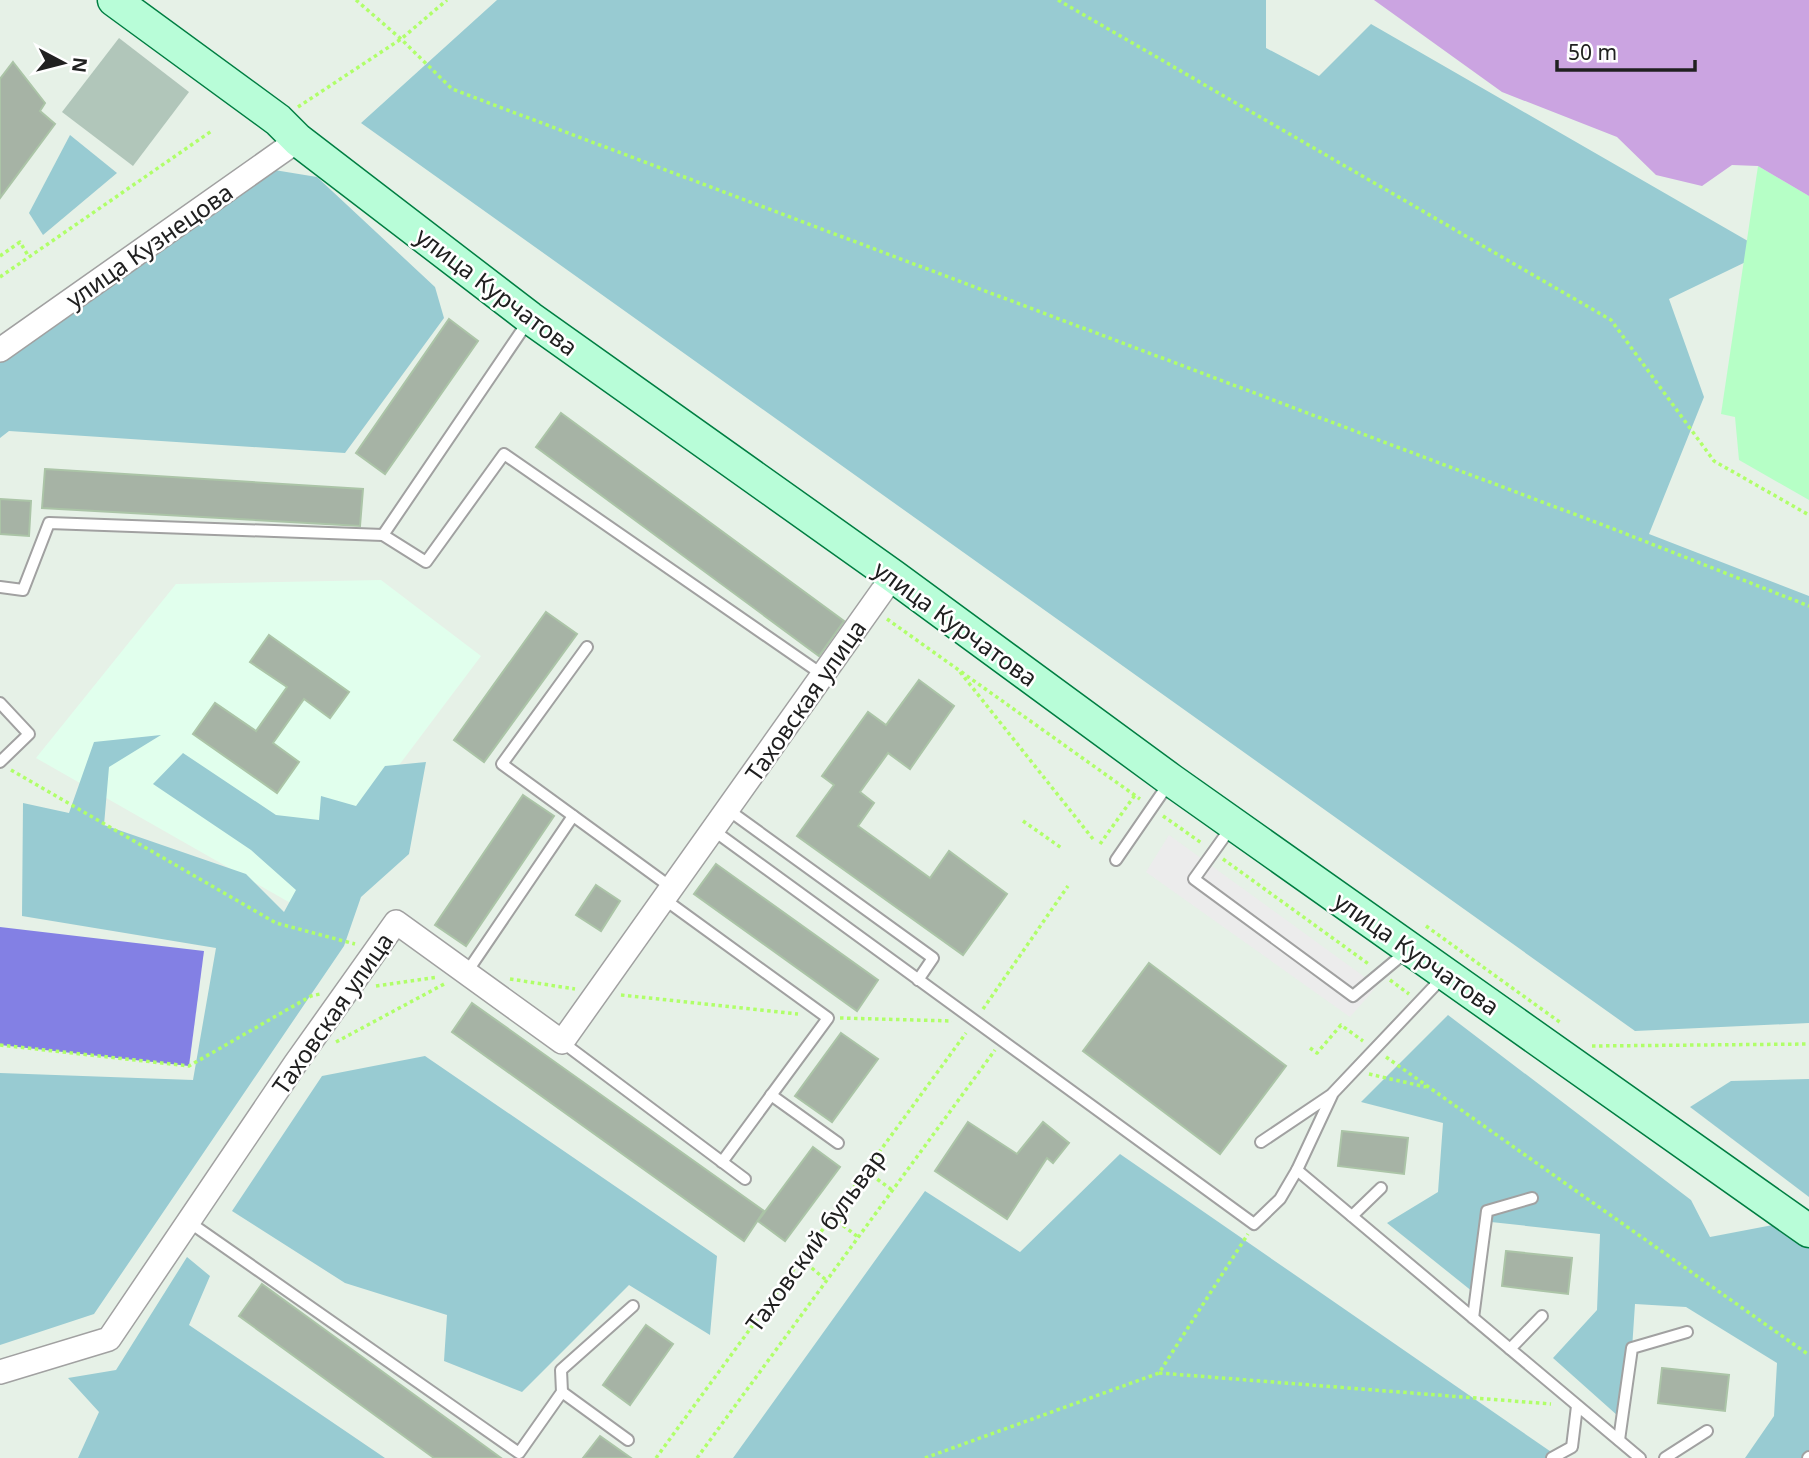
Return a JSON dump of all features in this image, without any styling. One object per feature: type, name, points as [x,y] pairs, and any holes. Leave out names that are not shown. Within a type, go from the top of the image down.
[{"type":"main road","name":"улица Курчатова","points":[[114,0],[288,130],[530,318],[893,576],[1171,780],[1809,1231]]},
{"type":"street","name":"улица Кузнецова","points":[[0,350],[288,130]]},
{"type":"street","name":"Таховская улица","points":[[0,1372],[109,1339],[295,1064],[396,922],[562,1042],[893,576]]},
{"type":"lane","points":[[383,535],[530,318]]},
{"type":"lane","points":[[0,587],[23,590],[49,523],[383,535],[426,562],[504,454],[823,675]]},
{"type":"lane","points":[[587,647],[502,764],[573,816],[828,1018],[722,1162]]},
{"type":"lane","points":[[0,703],[29,734],[0,762]]},
{"type":"lane","points":[[1116,860],[1171,780]]},
{"type":"lane","points":[[727,810],[933,958],[918,980]]},
{"type":"lane","points":[[467,972],[573,816]]},
{"type":"lane","points":[[1234,824],[1194,879],[1353,996],[1409,948]]},
{"type":"lane","points":[[713,830],[1254,1224],[1280,1199],[1297,1170],[1333,1093]]},
{"type":"lane","points":[[1261,1142],[1333,1093],[1446,974]]},
{"type":"lane","points":[[562,1042],[745,1179]]},
{"type":"lane","points":[[771,1095],[838,1143]]},
{"type":"lane","points":[[1297,1170],[1640,1458]]},
{"type":"lane","points":[[1352,1216],[1381,1188]]},
{"type":"lane","points":[[1473,1318],[1487,1211],[1532,1198]]},
{"type":"lane","points":[[189,1222],[519,1452],[562,1392],[561,1370],[633,1306]]},
{"type":"lane","points":[[1510,1349],[1542,1315]]},
{"type":"lane","points":[[1619,1440],[1632,1348],[1688,1332]]},
{"type":"lane","points":[[562,1392],[628,1440]]},
{"type":"lane","points":[[1552,1458],[1572,1447],[1577,1406]]},
{"type":"lane","points":[[1665,1458],[1707,1431]]},
{"type":"path","points":[[356,0],[452,89],[1598,523],[1809,606]]},
{"type":"path","points":[[288,130],[447,0]]},
{"type":"path","points":[[1058,0],[1611,320],[1714,461],[1809,516]]},
{"type":"path","points":[[0,277],[213,130]]},
{"type":"path","points":[[0,256],[20,242],[29,257]]},
{"type":"path","points":[[956,668],[1093,839]]},
{"type":"path","points":[[0,776],[12,770],[276,923],[377,949]]},
{"type":"path","points":[[1100,844],[1135,795]]},
{"type":"path","points":[[1023,821],[1063,849]]},
{"type":"path","name":"Таховский бульвар","points":[[656,1458],[975,1021],[1068,886]]},
{"type":"path","points":[[0,1045],[190,1066],[311,996],[467,972]]},
{"type":"path","points":[[331,1044],[467,972]]},
{"type":"path","points":[[506,978],[598,992],[828,1018],[975,1021]]},
{"type":"path","points":[[1310,1048],[1317,1053],[1341,1025],[1809,1355]]},
{"type":"path","name":"Таховский бульвар","points":[[697,1458],[1002,1041]]},
{"type":"path","points":[[1592,1045],[1809,1044]]},
{"type":"path","points":[[1355,1071],[1429,1087]]},
{"type":"path","points":[[866,1171],[892,1191]]},
{"type":"path","points":[[832,1217],[858,1237]]},
{"type":"path","points":[[1159,1373],[1254,1224]]},
{"type":"path","points":[[801,1259],[827,1280]]},
{"type":"path","points":[[925,1458],[1159,1373],[1577,1406]]},
{"type":"shaded area","points":[[497,0],[1266,0],[1266,48],[1319,76],[1371,24],[1760,248],[1754,258],[1669,299],[1704,397],[1649,534],[1809,596],[1809,1023],[1635,1031],[361,123]]},
{"type":"shaded area","points":[[1374,0],[1809,0],[1809,196],[1758,166],[1732,165],[1702,186],[1656,175],[1617,137],[1502,92]]},
{"type":"shaded area","points":[[119,38],[189,92],[133,166],[62,112]]},
{"type":"shaded area","points":[[70,135],[117,173],[43,235],[29,213]]},
{"type":"shaded area","points":[[256,167],[317,177],[435,287],[444,318],[345,453],[9,431],[0,438],[0,339]]},
{"type":"shaded area","points":[[381,580],[481,656],[294,905],[36,758],[176,584]]},
{"type":"shaded area","points":[[161,735],[109,767],[104,825],[246,874],[284,912],[296,890],[251,850],[153,784],[183,753],[276,815],[319,820],[321,796],[356,806],[385,766],[426,762],[409,854],[361,897],[344,946],[94,1314],[0,1345],[0,1073],[193,1080],[216,948],[22,916],[23,803],[69,813],[94,742]]},
{"type":"shaded area","points":[[1169,835],[1377,986],[1350,1017],[1146,872]]},
{"type":"shaded area","points":[[0,927],[204,951],[189,1066],[0,1045]]},
{"type":"shaded area","points":[[1448,1015],[1691,1200],[1710,1237],[1778,1224],[1809,1248],[1809,1458],[1745,1458],[1774,1416],[1777,1363],[1686,1307],[1635,1304],[1627,1424],[1553,1358],[1597,1310],[1600,1234],[1491,1222],[1473,1292],[1387,1223],[1438,1192],[1443,1123],[1361,1102]]},
{"type":"shaded area","points":[[425,1056],[717,1256],[710,1335],[629,1285],[522,1392],[444,1361],[447,1315],[345,1283],[232,1211],[322,1076]]},
{"type":"shaded area","points":[[1809,1079],[1809,1197],[1690,1107],[1731,1081]]},
{"type":"shaded area","points":[[1120,1154],[1560,1458],[733,1458],[925,1191],[1020,1252]]},
{"type":"shaded area","points":[[187,1257],[210,1276],[189,1325],[385,1458],[78,1458],[99,1412],[68,1378],[116,1370]]},
{"type":"sand","points":[[1758,166],[1809,196],[1809,500],[1739,460],[1735,417],[1721,414]]},
{"type":"building","points":[[13,62],[45,103],[40,111],[55,124],[0,198],[0,79]]},
{"type":"building","points":[[449,319],[478,341],[385,474],[356,453]]},
{"type":"building","points":[[561,413],[844,621],[819,656],[536,447]]},
{"type":"building","points":[[45,469],[363,489],[360,526],[42,508]]},
{"type":"building","points":[[0,499],[31,501],[29,536],[0,534]]},
{"type":"building","points":[[546,612],[577,634],[484,762],[454,740]]},
{"type":"building","points":[[269,635],[349,692],[330,718],[304,699],[273,743],[299,762],[277,793],[193,734],[215,703],[256,731],[287,687],[250,662]]},
{"type":"building","points":[[919,680],[954,706],[910,769],[888,753],[860,792],[874,803],[858,826],[930,878],[949,851],[1007,894],[963,955],[797,836],[834,785],[822,776],[868,712],[886,725]]},
{"type":"building","points":[[523,795],[554,816],[466,946],[435,925]]},
{"type":"building","points":[[716,864],[878,980],[857,1011],[694,894]]},
{"type":"building","points":[[596,885],[620,901],[601,931],[576,915]]},
{"type":"building","points":[[1149,963],[1286,1066],[1220,1154],[1083,1051]]},
{"type":"building","points":[[472,1003],[764,1211],[744,1241],[452,1032]]},
{"type":"building","points":[[841,1033],[878,1059],[832,1122],[795,1096]]},
{"type":"building","points":[[968,1122],[1017,1154],[1043,1122],[1069,1143],[1053,1163],[1047,1158],[1007,1219],[935,1171]]},
{"type":"building","points":[[1342,1131],[1408,1138],[1404,1174],[1338,1166]]},
{"type":"building","points":[[813,1147],[840,1167],[785,1241],[758,1221]]},
{"type":"building","points":[[1506,1251],[1572,1258],[1568,1294],[1502,1286]]},
{"type":"building","points":[[262,1284],[501,1458],[434,1458],[239,1316]]},
{"type":"building","points":[[646,1325],[673,1344],[630,1405],[603,1385]]},
{"type":"building","points":[[1662,1368],[1729,1375],[1725,1411],[1658,1403]]},
{"type":"building","points":[[600,1436],[631,1458],[583,1458]]}]
